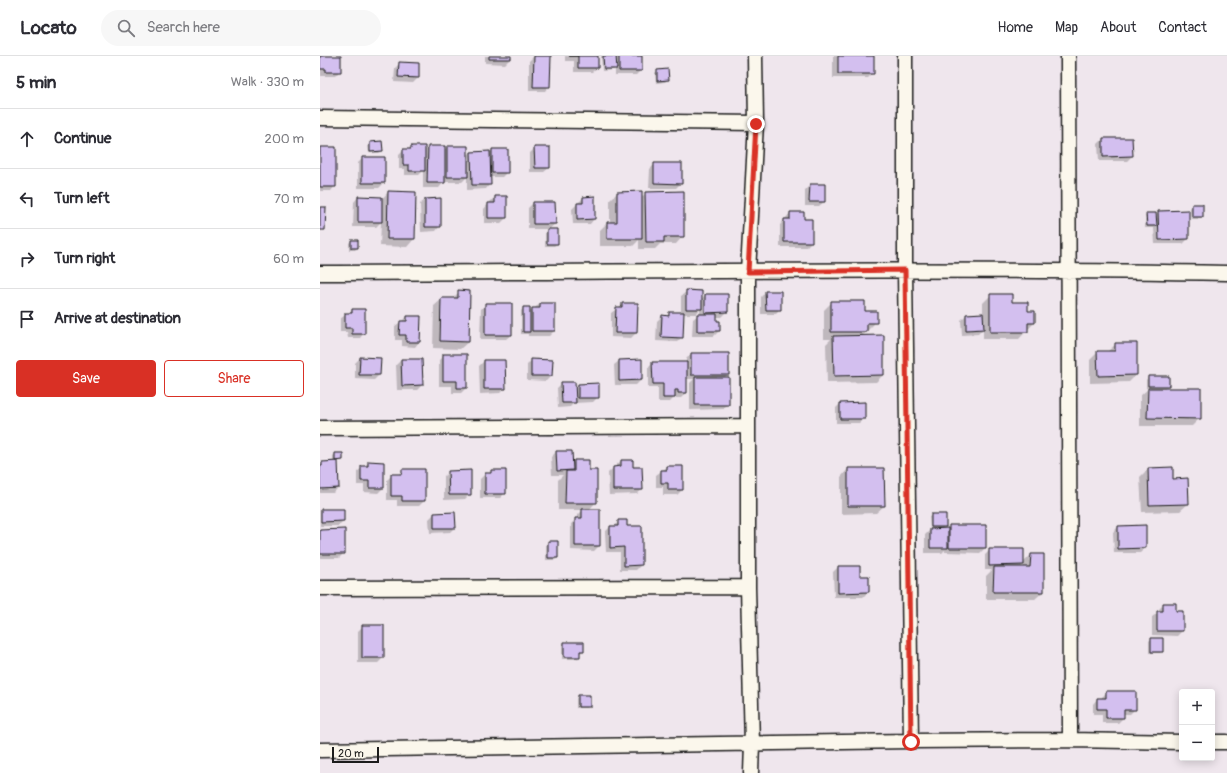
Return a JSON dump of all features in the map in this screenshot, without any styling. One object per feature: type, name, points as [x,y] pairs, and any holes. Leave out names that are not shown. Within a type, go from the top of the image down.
[{"type":"street","points":[[751,773],[752,744],[748,587],[748,272],[756,124],[756,56]]},
{"type":"street","points":[[905,56],[905,270],[911,742]]},
{"type":"street","points":[[1068,56],[1070,740]]},
{"type":"street","points":[[320,118],[756,124]]},
{"type":"street","points":[[320,273],[905,270],[1227,274]]},
{"type":"street","points":[[320,428],[748,426]]},
{"type":"street","points":[[320,588],[748,587]]},
{"type":"street","points":[[320,750],[1070,740],[1179,742]]},
{"type":"street","points":[[1215,742],[1227,742]]},
{"type":"building","points":[[320,56],[341,56],[341,72],[326,72],[326,69],[320,69]]},
{"type":"building","points":[[489,56],[511,56],[511,59],[489,59]]},
{"type":"building","points":[[534,56],[551,56],[550,87],[533,87]]},
{"type":"building","points":[[578,56],[598,56],[598,68],[578,68]]},
{"type":"building","points":[[603,56],[616,56],[617,69],[604,69]]},
{"type":"building","points":[[619,56],[642,56],[642,71],[619,71]]},
{"type":"building","points":[[838,56],[874,56],[874,74],[838,74]]},
{"type":"building","points":[[399,62],[419,63],[419,78],[398,77]]},
{"type":"building","points":[[668,69],[669,80],[657,81],[657,70]]},
{"type":"building","points":[[1103,138],[1132,138],[1133,156],[1103,157]]},
{"type":"building","points":[[382,141],[383,151],[370,152],[370,142]]},
{"type":"building","points":[[411,146],[425,146],[425,171],[409,171],[409,165],[403,165],[403,149],[411,149]]},
{"type":"building","points":[[428,146],[445,146],[445,183],[427,183]]},
{"type":"building","points":[[447,146],[468,146],[468,177],[447,177]]},
{"type":"building","points":[[320,147],[336,147],[336,187],[320,187]]},
{"type":"building","points":[[534,147],[550,147],[550,168],[535,168]]},
{"type":"building","points":[[492,149],[508,149],[508,173],[492,173]]},
{"type":"building","points":[[490,151],[491,185],[472,185],[471,152]]},
{"type":"building","points":[[362,157],[385,157],[385,183],[362,183]]},
{"type":"building","points":[[654,163],[682,163],[682,184],[654,183]]},
{"type":"building","points":[[810,184],[825,184],[825,202],[809,202]]},
{"type":"building","points":[[388,191],[416,192],[415,239],[387,239]]},
{"type":"building","points":[[642,191],[642,239],[607,239],[607,222],[617,222],[617,192]]},
{"type":"building","points":[[684,191],[684,237],[664,237],[664,242],[646,242],[645,192]]},
{"type":"building","points":[[358,196],[382,197],[382,222],[358,222]]},
{"type":"building","points":[[495,196],[507,196],[507,218],[488,218],[488,203],[495,203]]},
{"type":"building","points":[[595,196],[595,219],[577,220],[577,203],[583,203],[583,197]]},
{"type":"building","points":[[441,198],[441,227],[425,227],[425,199]]},
{"type":"building","points":[[533,202],[555,202],[556,224],[533,224]]},
{"type":"building","points":[[1192,204],[1203,204],[1203,217],[1192,217]]},
{"type":"building","points":[[320,207],[326,207],[325,230],[320,230]]},
{"type":"building","points":[[1189,210],[1189,239],[1159,240],[1158,211]]},
{"type":"building","points":[[790,212],[804,212],[804,219],[812,219],[812,242],[784,242],[784,219],[790,219]]},
{"type":"building","points":[[1146,213],[1156,213],[1157,226],[1147,226]]},
{"type":"building","points":[[547,229],[558,229],[558,244],[547,244]]},
{"type":"building","points":[[351,240],[358,240],[358,248],[351,248]]},
{"type":"building","points":[[458,290],[470,291],[469,342],[440,341],[441,298],[458,298]]},
{"type":"building","points":[[686,290],[702,291],[702,309],[686,309]]},
{"type":"building","points":[[765,291],[781,291],[781,310],[766,310]]},
{"type":"building","points":[[705,294],[728,294],[728,312],[705,313]]},
{"type":"building","points":[[990,294],[1012,294],[1012,302],[1028,302],[1028,311],[1035,311],[1035,323],[1028,323],[1028,332],[990,332]]},
{"type":"building","points":[[831,301],[865,301],[865,311],[877,311],[877,323],[867,323],[867,332],[831,332]]},
{"type":"building","points":[[485,303],[512,303],[512,335],[485,335]]},
{"type":"building","points":[[540,303],[555,303],[555,331],[532,331],[532,308],[540,308]]},
{"type":"building","points":[[622,303],[638,303],[637,333],[615,333],[616,307],[622,307]]},
{"type":"building","points":[[523,307],[530,307],[530,332],[523,332]]},
{"type":"building","points":[[352,309],[365,309],[365,334],[352,334],[352,328],[345,328],[345,313],[352,313]]},
{"type":"building","points":[[669,312],[684,312],[683,338],[661,337],[662,315],[669,316]]},
{"type":"building","points":[[983,313],[984,329],[966,330],[966,314]]},
{"type":"building","points":[[697,314],[717,314],[717,321],[720,321],[720,331],[697,331]]},
{"type":"building","points":[[407,316],[421,316],[420,342],[406,342],[406,335],[399,335],[400,321],[407,321]]},
{"type":"building","points":[[884,335],[884,375],[834,376],[833,336]]},
{"type":"building","points":[[1115,343],[1137,343],[1137,375],[1098,376],[1097,351],[1115,351]]},
{"type":"building","points":[[691,353],[729,353],[729,375],[691,375]]},
{"type":"building","points":[[443,354],[467,354],[467,388],[457,388],[457,381],[443,381]]},
{"type":"building","points":[[360,357],[381,358],[380,375],[359,375]]},
{"type":"building","points":[[401,359],[422,359],[423,385],[402,386]]},
{"type":"building","points":[[531,359],[553,360],[552,376],[531,376]]},
{"type":"building","points":[[642,359],[642,380],[619,381],[619,360]]},
{"type":"building","points":[[484,360],[505,360],[506,389],[484,389]]},
{"type":"building","points":[[652,362],[687,362],[687,393],[678,393],[678,390],[675,390],[675,398],[663,398],[663,384],[653,384]]},
{"type":"building","points":[[1148,376],[1169,376],[1169,386],[1148,386]]},
{"type":"building","points":[[695,377],[729,377],[729,405],[695,405]]},
{"type":"building","points":[[561,382],[575,382],[576,403],[562,403]]},
{"type":"building","points":[[599,383],[599,398],[578,398],[578,384]]},
{"type":"building","points":[[1148,388],[1201,388],[1201,419],[1147,418]]},
{"type":"building","points":[[865,402],[865,419],[840,419],[840,403]]},
{"type":"building","points":[[556,451],[572,451],[573,470],[557,471]]},
{"type":"building","points":[[335,453],[343,453],[343,460],[335,461]]},
{"type":"building","points":[[574,460],[589,460],[589,470],[597,470],[597,503],[565,503],[566,471],[574,471]]},
{"type":"building","points":[[621,460],[633,460],[633,467],[642,467],[643,490],[613,490],[613,467],[621,466]]},
{"type":"building","points":[[338,461],[339,488],[320,489],[320,466],[322,466],[322,462]]},
{"type":"building","points":[[368,461],[384,462],[384,488],[369,488],[369,481],[361,481],[361,466],[368,466]]},
{"type":"building","points":[[667,466],[683,466],[683,490],[668,490],[668,483],[661,483],[661,470],[667,470]]},
{"type":"building","points":[[1173,467],[1173,479],[1188,478],[1189,504],[1149,505],[1148,468]]},
{"type":"building","points":[[848,468],[884,468],[885,506],[848,506]]},
{"type":"building","points":[[402,469],[425,469],[425,501],[402,501],[402,496],[391,496],[391,474],[402,474]]},
{"type":"building","points":[[471,470],[471,495],[449,495],[448,471]]},
{"type":"building","points":[[491,470],[506,470],[506,494],[485,494],[485,473],[491,473]]},
{"type":"building","points":[[321,509],[344,509],[344,521],[321,522]]},
{"type":"building","points":[[582,509],[600,509],[600,546],[575,546],[575,518],[582,518]]},
{"type":"building","points":[[455,512],[456,528],[434,528],[434,513]]},
{"type":"building","points":[[931,514],[946,514],[946,527],[931,527]]},
{"type":"building","points":[[618,520],[627,520],[627,526],[642,526],[642,565],[624,566],[624,547],[610,548],[610,526],[618,526]]},
{"type":"building","points":[[949,525],[986,525],[986,548],[949,548]]},
{"type":"building","points":[[1146,525],[1146,548],[1118,549],[1118,526]]},
{"type":"building","points":[[948,528],[948,548],[930,548],[930,529]]},
{"type":"building","points":[[345,529],[345,554],[320,554],[320,530]]},
{"type":"building","points":[[548,541],[558,541],[558,558],[548,558]]},
{"type":"building","points":[[989,549],[1024,549],[1024,565],[989,566]]},
{"type":"building","points":[[1031,554],[1044,554],[1044,592],[993,592],[994,567],[1030,567]]},
{"type":"building","points":[[838,566],[860,566],[860,576],[869,576],[869,592],[838,593]]},
{"type":"building","points":[[1163,603],[1176,603],[1176,611],[1183,611],[1183,631],[1157,631],[1157,611],[1163,611]]},
{"type":"building","points":[[362,625],[384,625],[384,658],[362,658]]},
{"type":"building","points":[[1151,638],[1163,638],[1163,652],[1151,652]]},
{"type":"building","points":[[564,642],[584,642],[584,651],[580,651],[580,657],[564,657]]},
{"type":"building","points":[[1106,691],[1136,691],[1136,710],[1124,710],[1124,718],[1106,718],[1106,709],[1097,709],[1097,698],[1106,698]]},
{"type":"building","points":[[578,695],[590,695],[590,707],[578,707]]},
{"type":"route","points":[[756,124],[748,272],[905,270],[911,742]]}]
